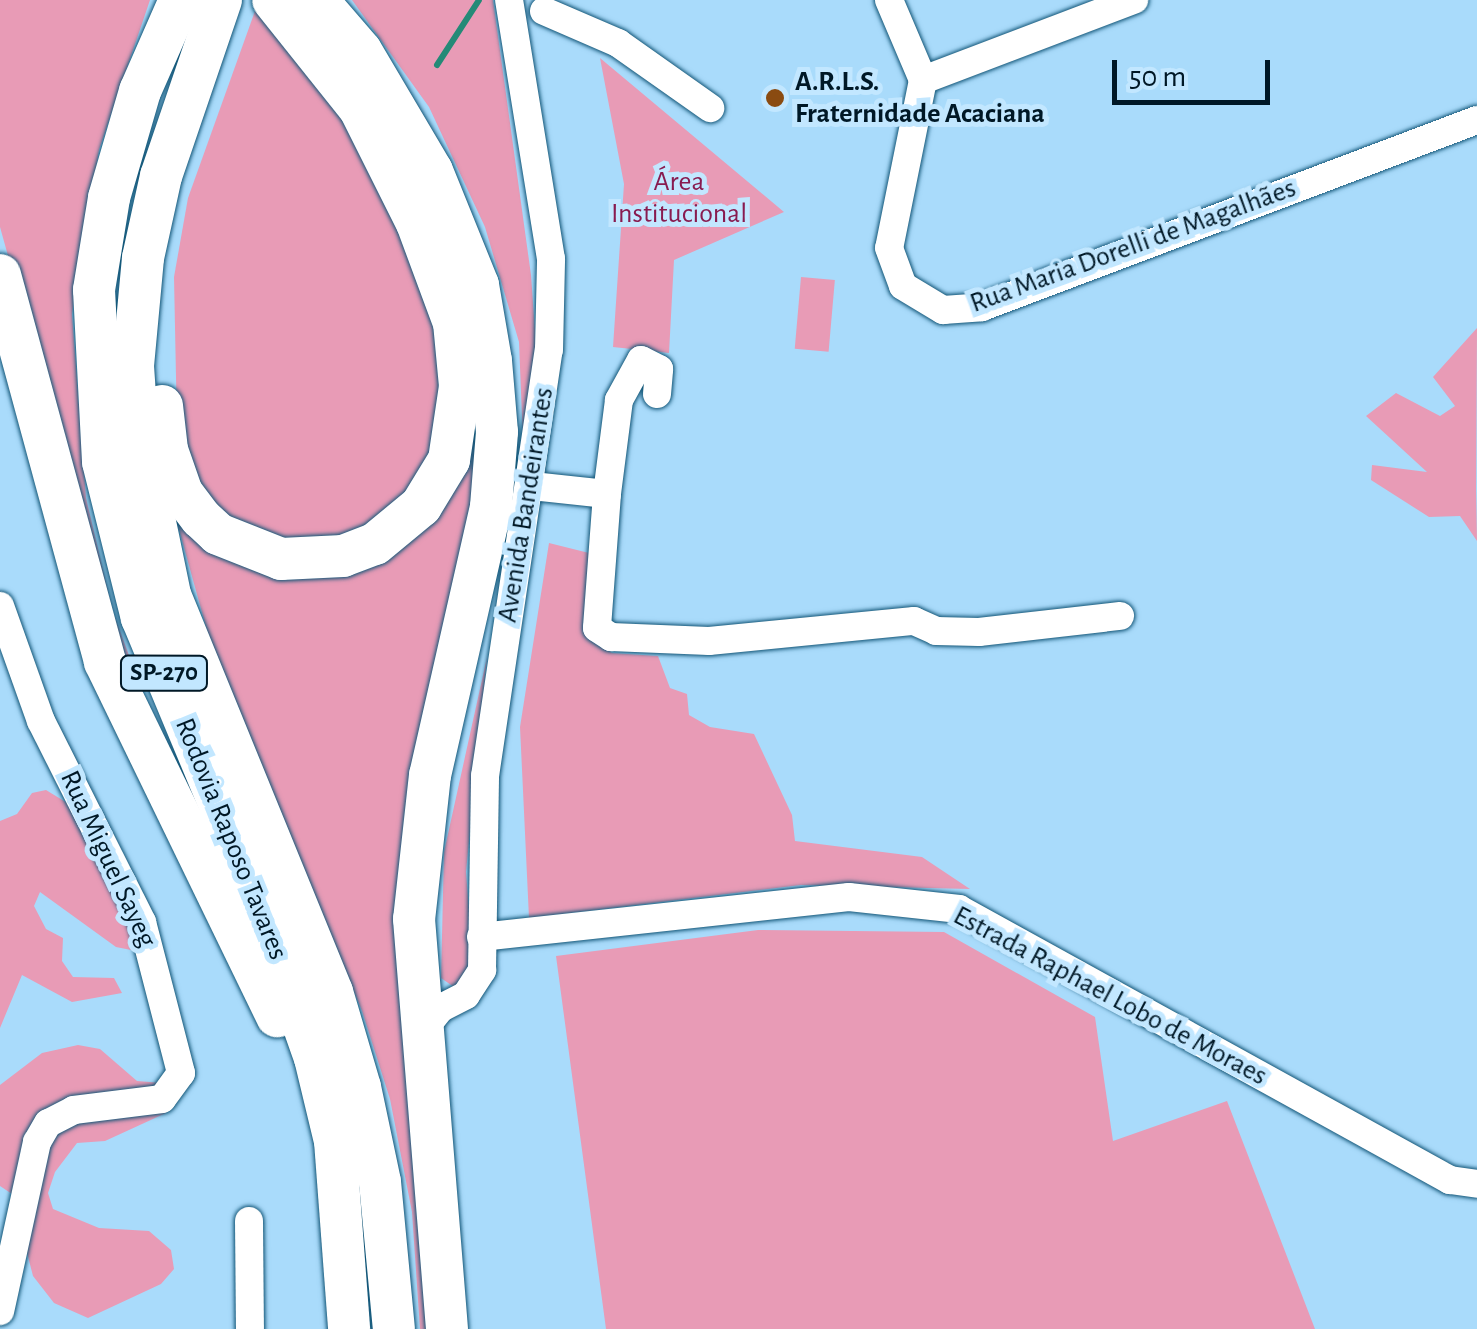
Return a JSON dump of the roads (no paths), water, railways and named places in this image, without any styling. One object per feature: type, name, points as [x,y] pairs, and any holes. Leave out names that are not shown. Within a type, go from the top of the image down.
[{"type":"highway","points":[[161,176],[159,385],[167,450],[182,493],[218,534],[280,559],[343,556],[375,544],[421,506],[448,460],[460,386],[454,323],[417,223],[360,109],[273,0]]},
{"type":"highway","points":[[317,0],[360,51],[432,171],[478,285],[492,361],[497,432],[492,507],[421,826],[414,969],[447,1329]]},
{"type":"highway","name":"Rodovia Raposo Tavares","points":[[197,10],[138,292],[133,366],[150,514],[193,662],[337,1011],[380,1182],[394,1329]]},
{"type":"highway","name":"Rodovia Raposo Tavares","points":[[197,10],[140,90],[97,272],[94,384],[103,462],[142,618],[259,899],[315,1058],[343,1209],[348,1329]]},
{"type":"highway","points":[[0,275],[105,662],[298,1057],[343,1209]]},
{"type":"street","name":"Avenida Bandeirantes","points":[[419,1035],[454,998],[475,985],[482,937],[485,776],[532,486],[549,350],[551,259],[509,0]]},
{"type":"street","points":[[889,0],[923,80],[1134,0]]},
{"type":"street","points":[[525,92],[528,48],[548,5],[618,43],[710,108]]},
{"type":"street","name":"Rua Maria Dorelli de Magalhães","points":[[923,80],[889,248],[903,286],[943,310],[982,307],[1477,120]]},
{"type":"street","points":[[658,394],[658,369],[641,360],[619,400],[607,494],[597,628],[612,638],[708,641],[914,620],[936,632],[979,632],[1120,616]]},
{"type":"street","points":[[532,486],[607,494]]},
{"type":"street","name":"Rua Miguel Sayeg","points":[[0,606],[41,720],[142,922],[181,1073],[162,1099],[74,1110],[48,1123],[37,1142],[0,1311]]},
{"type":"street","name":"Estrada Raphael Lobo de Moraes","points":[[482,937],[850,897],[959,909],[1450,1180],[1477,1184]]},
{"type":"street","points":[[414,969],[428,989],[454,998]]},
{"type":"street","points":[[248,1221],[250,1329]]},
{"type":"waterway","points":[[437,65],[479,0]]},
{"type":"place","name":"A.R.L.S. Fraternidade Acaciana","points":[[775,98]]},
{"type":"park label","name":"Área Institucional","points":[[679,198]]}]
